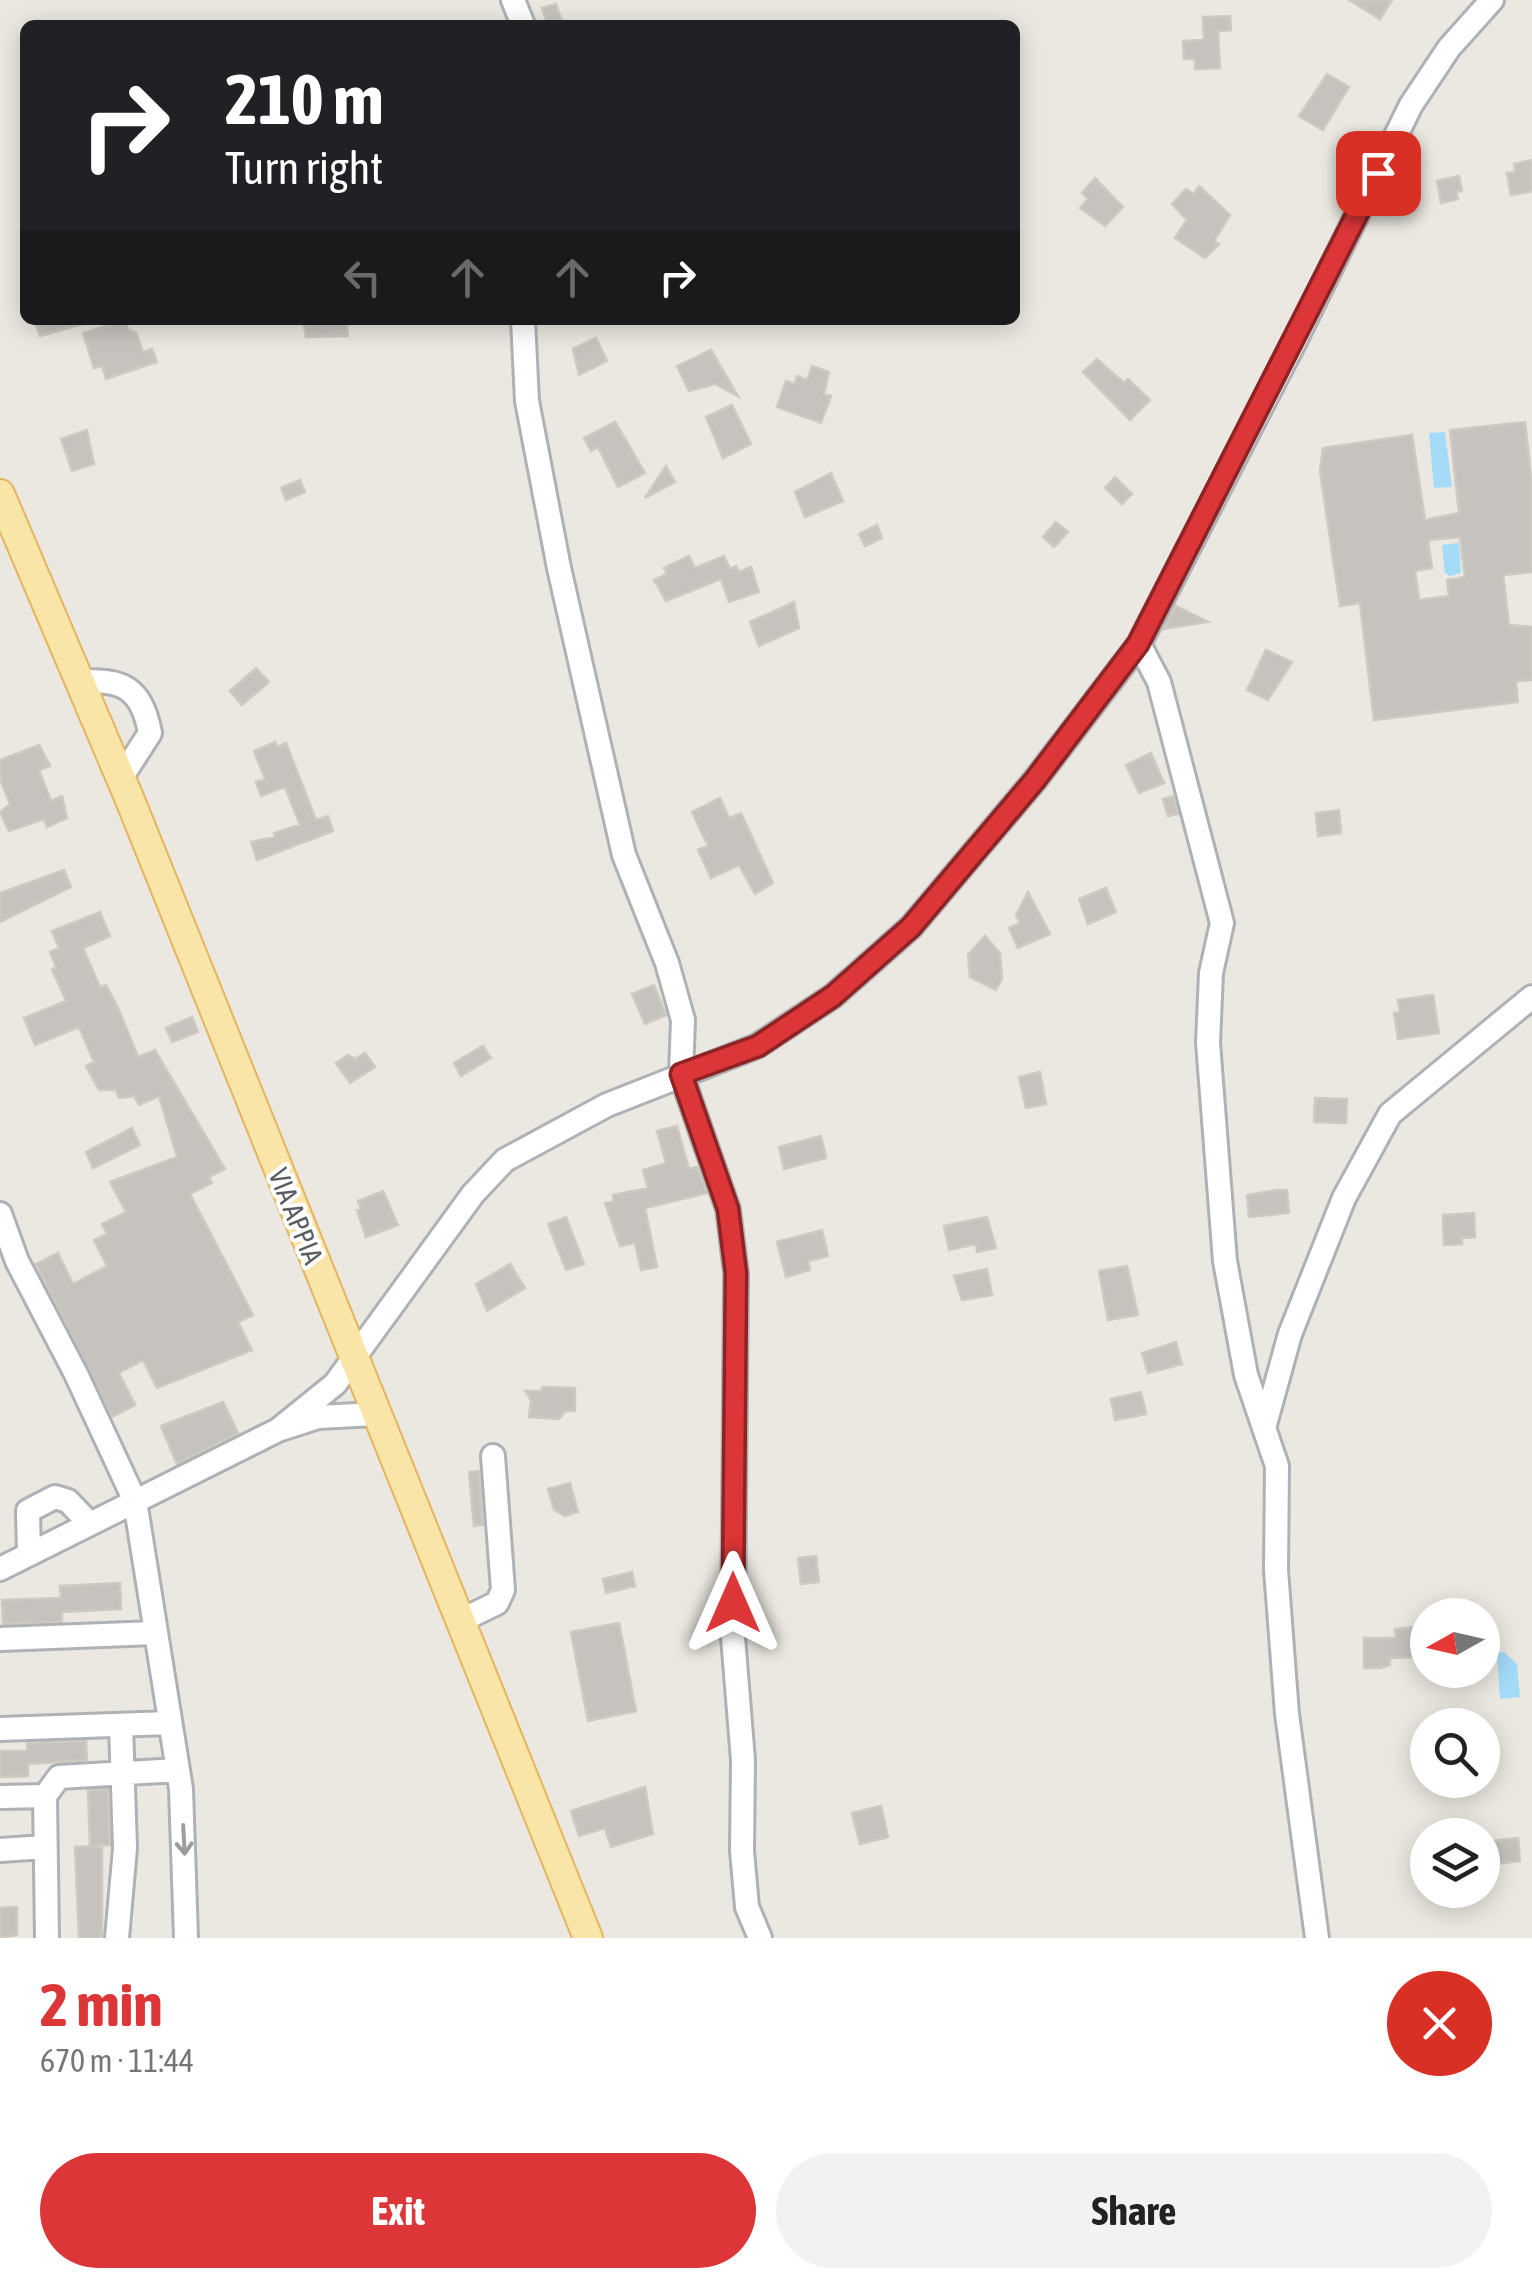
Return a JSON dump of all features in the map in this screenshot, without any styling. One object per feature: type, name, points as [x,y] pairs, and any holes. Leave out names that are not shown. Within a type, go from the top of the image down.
[{"type":"main road","name":"VIA APPIA","points":[[0,494],[121,778],[588,1938]]},
{"type":"street","points":[[278,1430],[335,1384],[473,1194],[505,1160],[608,1105],[758,1046],[833,996],[911,927],[1035,780],[1138,644],[1294,343],[1411,105],[1449,48],[1492,0]]},
{"type":"street","points":[[523,325],[527,401],[559,568],[624,855],[667,963],[683,1020],[681,1074],[728,1209],[736,1273],[733,1637],[742,1760],[742,1851],[747,1907],[760,1938]]},
{"type":"street","points":[[1138,644],[1159,682],[1222,923],[1211,973],[1208,1043],[1225,1261],[1246,1376],[1277,1466],[1276,1570],[1287,1714],[1317,1938]]},
{"type":"street","points":[[80,682],[118,682],[134,688],[140,701],[150,733],[121,778]]},
{"type":"street","points":[[1264,1428],[1290,1334],[1344,1198],[1390,1114],[1532,997]]},
{"type":"street","points":[[0,1214],[16,1261],[76,1374],[135,1501],[178,1770],[187,1890],[186,1938]]},
{"type":"street","points":[[0,1569],[278,1430],[318,1417],[375,1414]]},
{"type":"street","points":[[460,1621],[497,1603],[503,1590],[493,1456]]},
{"type":"street","points":[[30,1553],[28,1511],[55,1497],[77,1508],[89,1523]]},
{"type":"street","points":[[0,1639],[155,1633]]},
{"type":"street","points":[[0,1729],[170,1723]]},
{"type":"street","points":[[117,1938],[125,1848],[121,1725]]},
{"type":"street","points":[[47,1938],[45,1796],[59,1776],[178,1770]]},
{"type":"street","points":[[0,1797],[45,1796]]},
{"type":"street","points":[[0,1850],[45,1847]]},
{"type":"water","points":[[1445,432],[1452,487],[1434,488],[1429,433]]},
{"type":"water","points":[[1459,543],[1461,573],[1450,576],[1445,573],[1442,545]]},
{"type":"water","points":[[1500,1653],[1517,1664],[1520,1697],[1500,1699]]},
{"type":"building","points":[[1349,0],[1392,0],[1380,19]]},
{"type":"building","points":[[556,4],[561,19],[546,20],[542,8]]},
{"type":"building","points":[[1230,16],[1231,30],[1218,31],[1220,68],[1195,69],[1195,59],[1184,59],[1183,41],[1204,40],[1203,17]]},
{"type":"building","points":[[1327,74],[1349,87],[1323,130],[1299,116]]},
{"type":"building","points":[[1532,160],[1532,191],[1511,195],[1507,173],[1515,172],[1514,164]]},
{"type":"building","points":[[1459,176],[1462,191],[1456,192],[1458,199],[1441,203],[1437,181]]},
{"type":"building","points":[[1095,178],[1123,207],[1105,226],[1080,208],[1088,199],[1082,193]]},
{"type":"building","points":[[1199,186],[1230,215],[1214,241],[1219,244],[1205,258],[1175,238],[1187,220],[1172,204],[1186,189],[1194,194]]},
{"type":"building","points":[[36,325],[79,325],[40,336]]},
{"type":"building","points":[[109,325],[127,325],[136,333],[143,352],[152,349],[157,362],[106,379],[102,366],[94,368],[83,333]]},
{"type":"building","points":[[304,325],[347,325],[348,336],[306,337]]},
{"type":"building","points":[[596,338],[607,361],[579,375],[573,349]]},
{"type":"building","points":[[711,350],[738,396],[715,384],[689,391],[677,366]]},
{"type":"building","points":[[1097,359],[1124,383],[1128,379],[1150,400],[1130,420],[1083,372]]},
{"type":"building","points":[[812,366],[829,372],[824,394],[831,396],[821,423],[777,407],[786,381],[795,384],[797,376],[807,380]]},
{"type":"building","points":[[732,405],[751,444],[723,458],[706,417]]},
{"type":"building","points":[[615,422],[645,473],[618,487],[598,447],[591,451],[584,438]]},
{"type":"building","points":[[1525,422],[1532,486],[1532,572],[1503,575],[1509,625],[1532,627],[1532,680],[1516,681],[1518,702],[1374,720],[1360,603],[1340,606],[1320,471],[1323,448],[1412,435],[1425,520],[1459,513],[1450,430]],"holes":[[[1460,537],[1465,577],[1447,580],[1449,596],[1419,600],[1415,571],[1432,568],[1428,540]]]},
{"type":"building","points":[[87,430],[94,464],[72,471],[61,439]]},
{"type":"building","points":[[666,466],[675,482],[645,498]]},
{"type":"building","points":[[831,473],[843,501],[805,517],[795,492]]},
{"type":"building","points":[[1115,477],[1132,494],[1122,504],[1105,488]]},
{"type":"building","points":[[300,480],[305,492],[286,500],[281,488]]},
{"type":"building","points":[[1056,522],[1068,532],[1054,547],[1043,537]]},
{"type":"building","points":[[877,525],[882,538],[865,546],[859,534]]},
{"type":"building","points":[[689,556],[695,568],[724,556],[730,569],[736,566],[739,572],[751,567],[759,592],[729,602],[721,579],[666,601],[654,580],[667,574],[664,568]]},
{"type":"building","points":[[794,602],[799,628],[759,646],[750,622]]},
{"type":"building","points":[[1176,606],[1208,622],[1164,629]]},
{"type":"building","points":[[1266,650],[1292,662],[1268,700],[1247,690]]},
{"type":"building","points":[[256,668],[269,682],[242,705],[230,691]]},
{"type":"building","points":[[275,742],[277,747],[286,743],[316,820],[328,816],[333,831],[257,860],[251,842],[275,837],[274,833],[300,825],[285,787],[261,796],[256,782],[265,779],[254,751]]},
{"type":"building","points":[[39,745],[50,766],[39,770],[51,801],[62,796],[67,818],[47,827],[44,819],[9,831],[0,812],[10,804],[0,779],[0,760]]},
{"type":"building","points":[[1151,753],[1164,783],[1139,793],[1126,765]]},
{"type":"building","points":[[1173,796],[1178,814],[1168,816],[1163,799]]},
{"type":"building","points":[[720,798],[729,818],[741,813],[773,883],[755,894],[739,865],[711,878],[698,850],[708,846],[692,812]]},
{"type":"building","points":[[1339,810],[1341,833],[1318,836],[1316,813]]},
{"type":"building","points":[[64,870],[71,887],[0,922],[0,893]]},
{"type":"building","points":[[1106,888],[1116,912],[1088,924],[1079,899]]},
{"type":"building","points":[[1028,892],[1050,934],[1018,948],[1009,928],[1020,923],[1016,915]]},
{"type":"building","points":[[100,912],[110,936],[83,948],[100,987],[106,985],[119,1010],[138,1057],[155,1050],[225,1169],[209,1177],[212,1183],[190,1194],[253,1315],[238,1322],[252,1350],[157,1388],[143,1360],[119,1373],[135,1405],[112,1417],[36,1264],[58,1253],[73,1284],[107,1266],[94,1240],[107,1234],[102,1224],[126,1212],[110,1182],[177,1157],[159,1096],[139,1105],[134,1096],[119,1098],[116,1090],[99,1090],[86,1066],[94,1062],[79,1027],[35,1045],[24,1018],[66,1001],[52,969],[56,967],[50,952],[59,948],[52,931]]},
{"type":"building","points":[[985,936],[1000,953],[1002,979],[996,990],[970,977],[968,955]]},
{"type":"building","points":[[654,985],[666,1015],[645,1024],[632,994]]},
{"type":"building","points":[[1433,995],[1439,1033],[1398,1039],[1394,1013],[1400,1012],[1398,1000]]},
{"type":"building","points":[[192,1017],[198,1032],[172,1042],[166,1028]]},
{"type":"building","points":[[483,1046],[491,1058],[461,1076],[454,1063]]},
{"type":"building","points":[[365,1053],[375,1067],[350,1083],[336,1063],[348,1055],[355,1059]]},
{"type":"building","points":[[1040,1072],[1046,1104],[1026,1108],[1019,1077]]},
{"type":"building","points":[[1315,1098],[1347,1099],[1346,1123],[1314,1122]]},
{"type":"building","points":[[677,1126],[689,1169],[697,1167],[707,1193],[645,1208],[657,1267],[641,1270],[635,1243],[620,1246],[605,1203],[614,1201],[613,1195],[648,1188],[643,1170],[666,1163],[657,1131]]},
{"type":"building","points":[[132,1128],[140,1145],[93,1168],[86,1152]]},
{"type":"building","points":[[821,1136],[826,1158],[784,1169],[779,1147]]},
{"type":"building","points":[[1287,1190],[1289,1213],[1249,1217],[1247,1195]]},
{"type":"building","points":[[383,1191],[398,1225],[366,1237],[358,1201]]},
{"type":"building","points":[[1474,1213],[1475,1237],[1462,1238],[1462,1244],[1444,1245],[1443,1215]]},
{"type":"building","points":[[566,1217],[584,1264],[566,1270],[548,1224]]},
{"type":"building","points":[[987,1217],[996,1248],[977,1252],[976,1244],[949,1250],[944,1226]]},
{"type":"building","points":[[822,1230],[828,1256],[808,1261],[810,1270],[786,1277],[777,1242]]},
{"type":"building","points":[[510,1264],[525,1288],[487,1311],[476,1284]]},
{"type":"building","points":[[1127,1266],[1138,1315],[1108,1320],[1099,1271]]},
{"type":"building","points":[[987,1269],[992,1295],[962,1300],[954,1276]]},
{"type":"building","points":[[1176,1342],[1182,1364],[1148,1373],[1142,1353]]},
{"type":"building","points":[[542,1387],[575,1388],[575,1411],[565,1411],[559,1419],[529,1417],[531,1400],[525,1391],[541,1391]]},
{"type":"building","points":[[1141,1392],[1146,1414],[1115,1420],[1111,1399]]},
{"type":"building","points":[[223,1402],[238,1433],[177,1464],[161,1426]]},
{"type":"building","points":[[479,1471],[483,1525],[474,1526],[469,1472]]},
{"type":"building","points":[[570,1483],[578,1512],[565,1516],[554,1510],[548,1489]]},
{"type":"building","points":[[816,1556],[819,1582],[801,1584],[798,1558]]},
{"type":"building","points":[[632,1572],[635,1586],[606,1593],[603,1579]]},
{"type":"building","points":[[120,1583],[121,1609],[62,1612],[62,1622],[3,1624],[2,1600],[61,1598],[60,1586]]},
{"type":"building","points":[[619,1623],[636,1711],[588,1721],[571,1632]]},
{"type":"building","points":[[1410,1627],[1410,1657],[1390,1658],[1390,1665],[1381,1668],[1364,1668],[1364,1638],[1396,1638],[1395,1629]]},
{"type":"building","points":[[86,1741],[87,1760],[28,1764],[28,1776],[0,1777],[0,1751],[27,1751],[27,1743]]},
{"type":"building","points":[[645,1787],[653,1834],[611,1847],[605,1828],[579,1836],[571,1811]]},
{"type":"building","points":[[108,1789],[110,1845],[90,1846],[88,1790]]},
{"type":"building","points":[[881,1806],[888,1837],[860,1844],[852,1813]]},
{"type":"building","points":[[1518,1838],[1520,1861],[1500,1863],[1500,1840]]},
{"type":"building","points":[[102,1846],[102,1938],[79,1938],[75,1847]]},
{"type":"building","points":[[17,1907],[17,1935],[0,1938],[0,1908]]},
{"type":"route","points":[[733,1603],[736,1273],[728,1209],[681,1074],[758,1046],[833,996],[911,927],[1035,780],[1138,644],[1378,173]]}]
